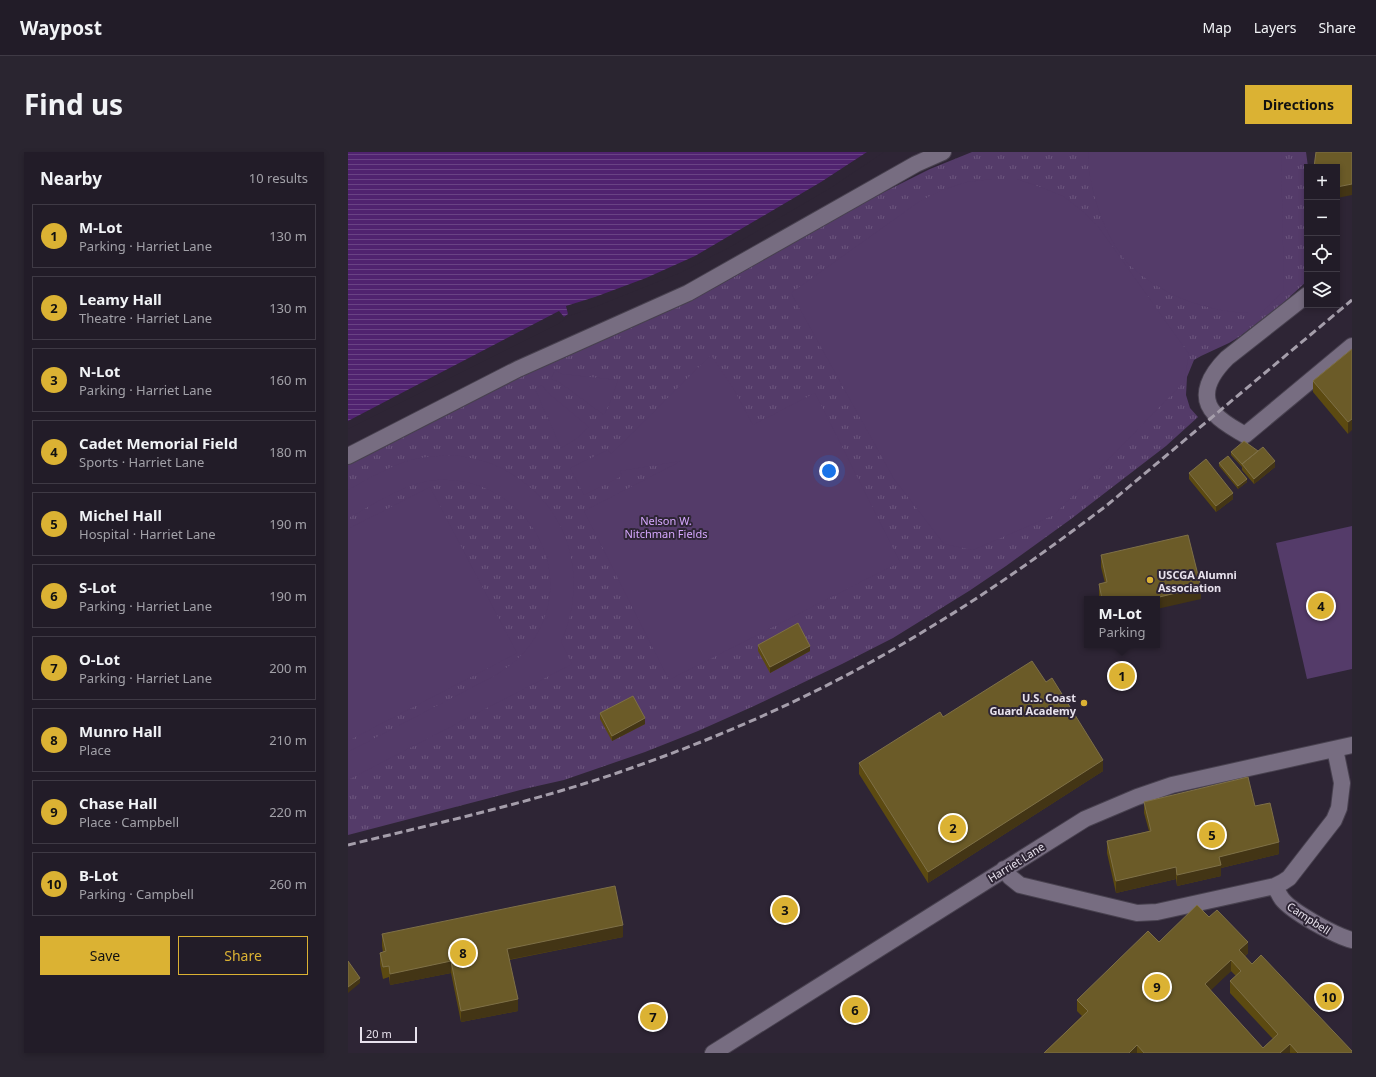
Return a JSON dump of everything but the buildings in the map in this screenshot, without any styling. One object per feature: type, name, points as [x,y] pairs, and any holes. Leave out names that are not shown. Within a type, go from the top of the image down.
[{"type":"street","points":[[348,456],[518,369],[688,293],[916,164],[944,152]]},
{"type":"street","points":[[1304,297],[1227,358],[1216,369],[1206,389],[1206,400],[1215,415],[1245,435],[1352,346]]},
{"type":"street","name":"Harriet Lane","points":[[713,1053],[1085,819],[1137,797],[1192,780],[1352,745]]},
{"type":"street","points":[[1004,869],[1010,877],[1020,885],[1137,913],[1157,912],[1275,886],[1289,878],[1334,820],[1342,796],[1342,783],[1335,749]]},
{"type":"street","name":"Campbell","points":[[1275,886],[1282,899],[1288,906],[1333,933],[1352,940]]},
{"type":"green space","name":"Nelson W. Nitchman Fields","points":[[972,152],[1306,152],[1308,164],[1304,164],[1304,284],[1283,303],[1239,337],[1194,360],[1187,377],[1186,395],[1190,408],[1198,417],[1166,446],[1071,519],[1006,566],[969,591],[893,638],[754,706],[698,731],[645,752],[564,780],[348,835],[348,462],[548,361],[716,287],[868,200],[930,169]]},
{"type":"green space","points":[[1089,152],[1281,152],[1284,291],[1261,313],[1231,312],[1202,306],[1188,301],[1148,280],[1125,260],[1107,231],[1092,187],[1089,170]]},
{"type":"green space","points":[[992,179],[1017,179],[1040,187],[1063,196],[1081,210],[1097,225],[1189,354],[1184,382],[1054,515],[973,550],[944,544],[894,479],[791,293],[920,201],[942,190],[967,182]]},
{"type":"green space","points":[[711,355],[733,388],[753,425],[815,393],[900,562],[669,680],[584,511],[681,461],[620,471],[622,476],[584,495],[570,468],[608,450],[611,454]]},
{"type":"green space","points":[[555,370],[562,374],[618,380],[604,415],[559,382],[551,379]]},
{"type":"green space","points":[[542,385],[547,392],[589,427],[576,439],[561,448],[535,389]]},
{"type":"green space","points":[[455,455],[494,465],[522,481],[542,498],[556,519],[567,541],[572,566],[574,591],[570,617],[561,642],[572,664],[348,780],[348,752],[505,669],[520,657],[532,642],[546,614],[550,586],[547,558],[536,532],[518,510],[495,493],[468,483],[437,480],[425,482],[391,494],[348,518],[348,490],[379,473],[411,460],[433,456]]},
{"type":"green space","points":[[430,487],[517,653],[348,741],[348,529]]},
{"type":"green space","points":[[1352,526],[1352,669],[1307,679],[1276,543]]},
{"type":"shaded area","points":[[348,152],[882,152],[731,245],[564,317],[348,427]]},
{"type":"pier","points":[[867,152],[884,152],[832,187],[732,246],[680,273],[569,316],[558,324],[348,429],[348,421],[559,311],[564,317],[568,314],[566,306],[646,278],[695,256],[821,182]]},
{"type":"railway","points":[[348,845],[517,803],[617,773],[698,743],[777,710],[854,671],[952,614],[1085,522],[1352,300]]},
{"type":"place","name":"USCGA Alumni Association","points":[[1150,580]]},
{"type":"place","name":"Cadet Memorial Field","points":[[1321,606]]},
{"type":"place","name":"M-Lot","points":[[1122,676]]},
{"type":"place","name":"U.S. Coast Guard Academy","points":[[1084,703]]},
{"type":"place","name":"Leamy Hall","points":[[953,828]]},
{"type":"place","name":"Michel Hall","points":[[1212,835]]},
{"type":"place","name":"N-Lot","points":[[785,910]]},
{"type":"place","name":"Munro Hall","points":[[463,953]]},
{"type":"place","name":"Chase Hall","points":[[1157,987]]},
{"type":"place","name":"B-Lot","points":[[1329,997]]},
{"type":"place","name":"S-Lot","points":[[855,1010]]},
{"type":"place","name":"O-Lot","points":[[653,1017]]}]
